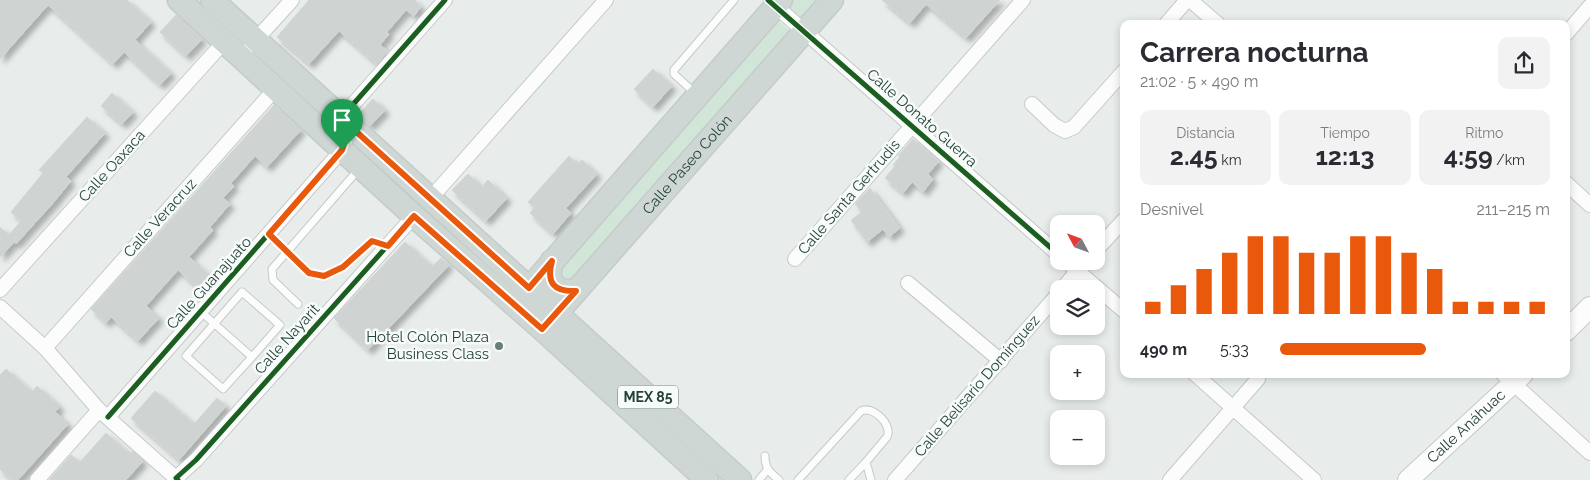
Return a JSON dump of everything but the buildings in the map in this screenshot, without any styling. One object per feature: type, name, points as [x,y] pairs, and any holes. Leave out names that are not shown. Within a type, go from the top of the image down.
[{"type":"main road","name":"MEX 85","points":[[179,0],[414,216],[522,296]]},
{"type":"main road","name":"MEX 85","points":[[212,0],[430,199],[522,296],[707,480]]},
{"type":"main road","name":"Calle Paseo Colón","points":[[549,321],[832,0]]},
{"type":"main road","points":[[522,296],[698,96],[775,2]]},
{"type":"main road","points":[[552,261],[549,276],[552,284],[563,292],[576,291]]},
{"type":"main road","name":"MEX 85","points":[[549,321],[740,480]]},
{"type":"street","points":[[240,57],[292,0]]},
{"type":"street","name":"Calle Guanajuato","points":[[37,480],[104,413],[200,311],[342,150],[350,126],[349,109],[445,0]]},
{"type":"street","points":[[430,199],[606,0]]},
{"type":"street","name":"Calle Santa Gertrudis","points":[[795,259],[1023,0]]},
{"type":"street","points":[[1170,20],[1189,0],[1213,20]]},
{"type":"street","name":"Calle Donato Guerra","points":[[775,2],[804,31],[1050,246]]},
{"type":"street","points":[[1570,29],[1590,6]]},
{"type":"street","name":"Calle Oaxaca","points":[[0,290],[224,42]]},
{"type":"street","points":[[1032,104],[1054,125],[1065,131],[1074,127],[1120,75]]},
{"type":"street","name":"Calle Veracruz","points":[[45,348],[276,88]]},
{"type":"street","points":[[1570,187],[1590,205]]},
{"type":"street","name":"Calle Nayarit","points":[[177,479],[414,216]]},
{"type":"street","points":[[1105,240],[1120,224]]},
{"type":"street","points":[[1070,280],[1079,270]]},
{"type":"street","points":[[1086,270],[1120,308]]},
{"type":"street","points":[[908,283],[1001,361]]},
{"type":"street","name":"Calle Belisario Domínguez","points":[[895,480],[1050,303]]},
{"type":"street","points":[[1,309],[45,348],[104,413],[177,479]]},
{"type":"street","points":[[1570,328],[1589,311]]},
{"type":"street","points":[[1199,378],[1314,480]]},
{"type":"street","points":[[1170,480],[1258,378]]},
{"type":"street","name":"Calle Anáhuac","points":[[1408,480],[1512,378]]},
{"type":"street","points":[[1514,378],[1590,453]]},
{"type":"lane","points":[[698,96],[674,74],[674,70],[734,0]]},
{"type":"lane","points":[[298,304],[273,280],[272,269],[361,167]]},
{"type":"lane","points":[[269,234],[309,273],[324,276],[343,267],[372,241],[388,246]]},
{"type":"lane","points":[[242,292],[280,325],[224,389],[186,356],[214,324],[242,292]]},
{"type":"lane","points":[[200,311],[252,357]]},
{"type":"lane","points":[[798,480],[861,411],[866,409],[872,410],[888,426],[889,433],[887,438],[849,480]]},
{"type":"lane","points":[[765,456],[767,470],[779,480]]},
{"type":"lane","points":[[866,462],[871,480]]},
{"type":"lane","points":[[759,480],[767,470]]},
{"type":"green space","points":[[789,0],[828,0],[804,27],[783,7]]},
{"type":"green space","points":[[774,17],[796,36],[566,287],[553,276]]},
{"type":"cycle path","points":[[108,417],[342,150],[350,126],[349,109],[445,0]]},
{"type":"cycle path","points":[[768,0],[1050,247]]},
{"type":"cycle path","points":[[178,480],[176,478],[196,460],[414,216]]},
{"type":"place","name":"Hotel Colón Plaza Business Class","points":[[499,346]]},
{"type":"route","points":[[350,126],[529,288],[552,261],[549,276],[552,284],[563,292],[576,291],[542,329],[414,216],[388,246],[372,241],[343,267],[324,276],[309,273],[269,234],[342,150],[350,126]]}]
